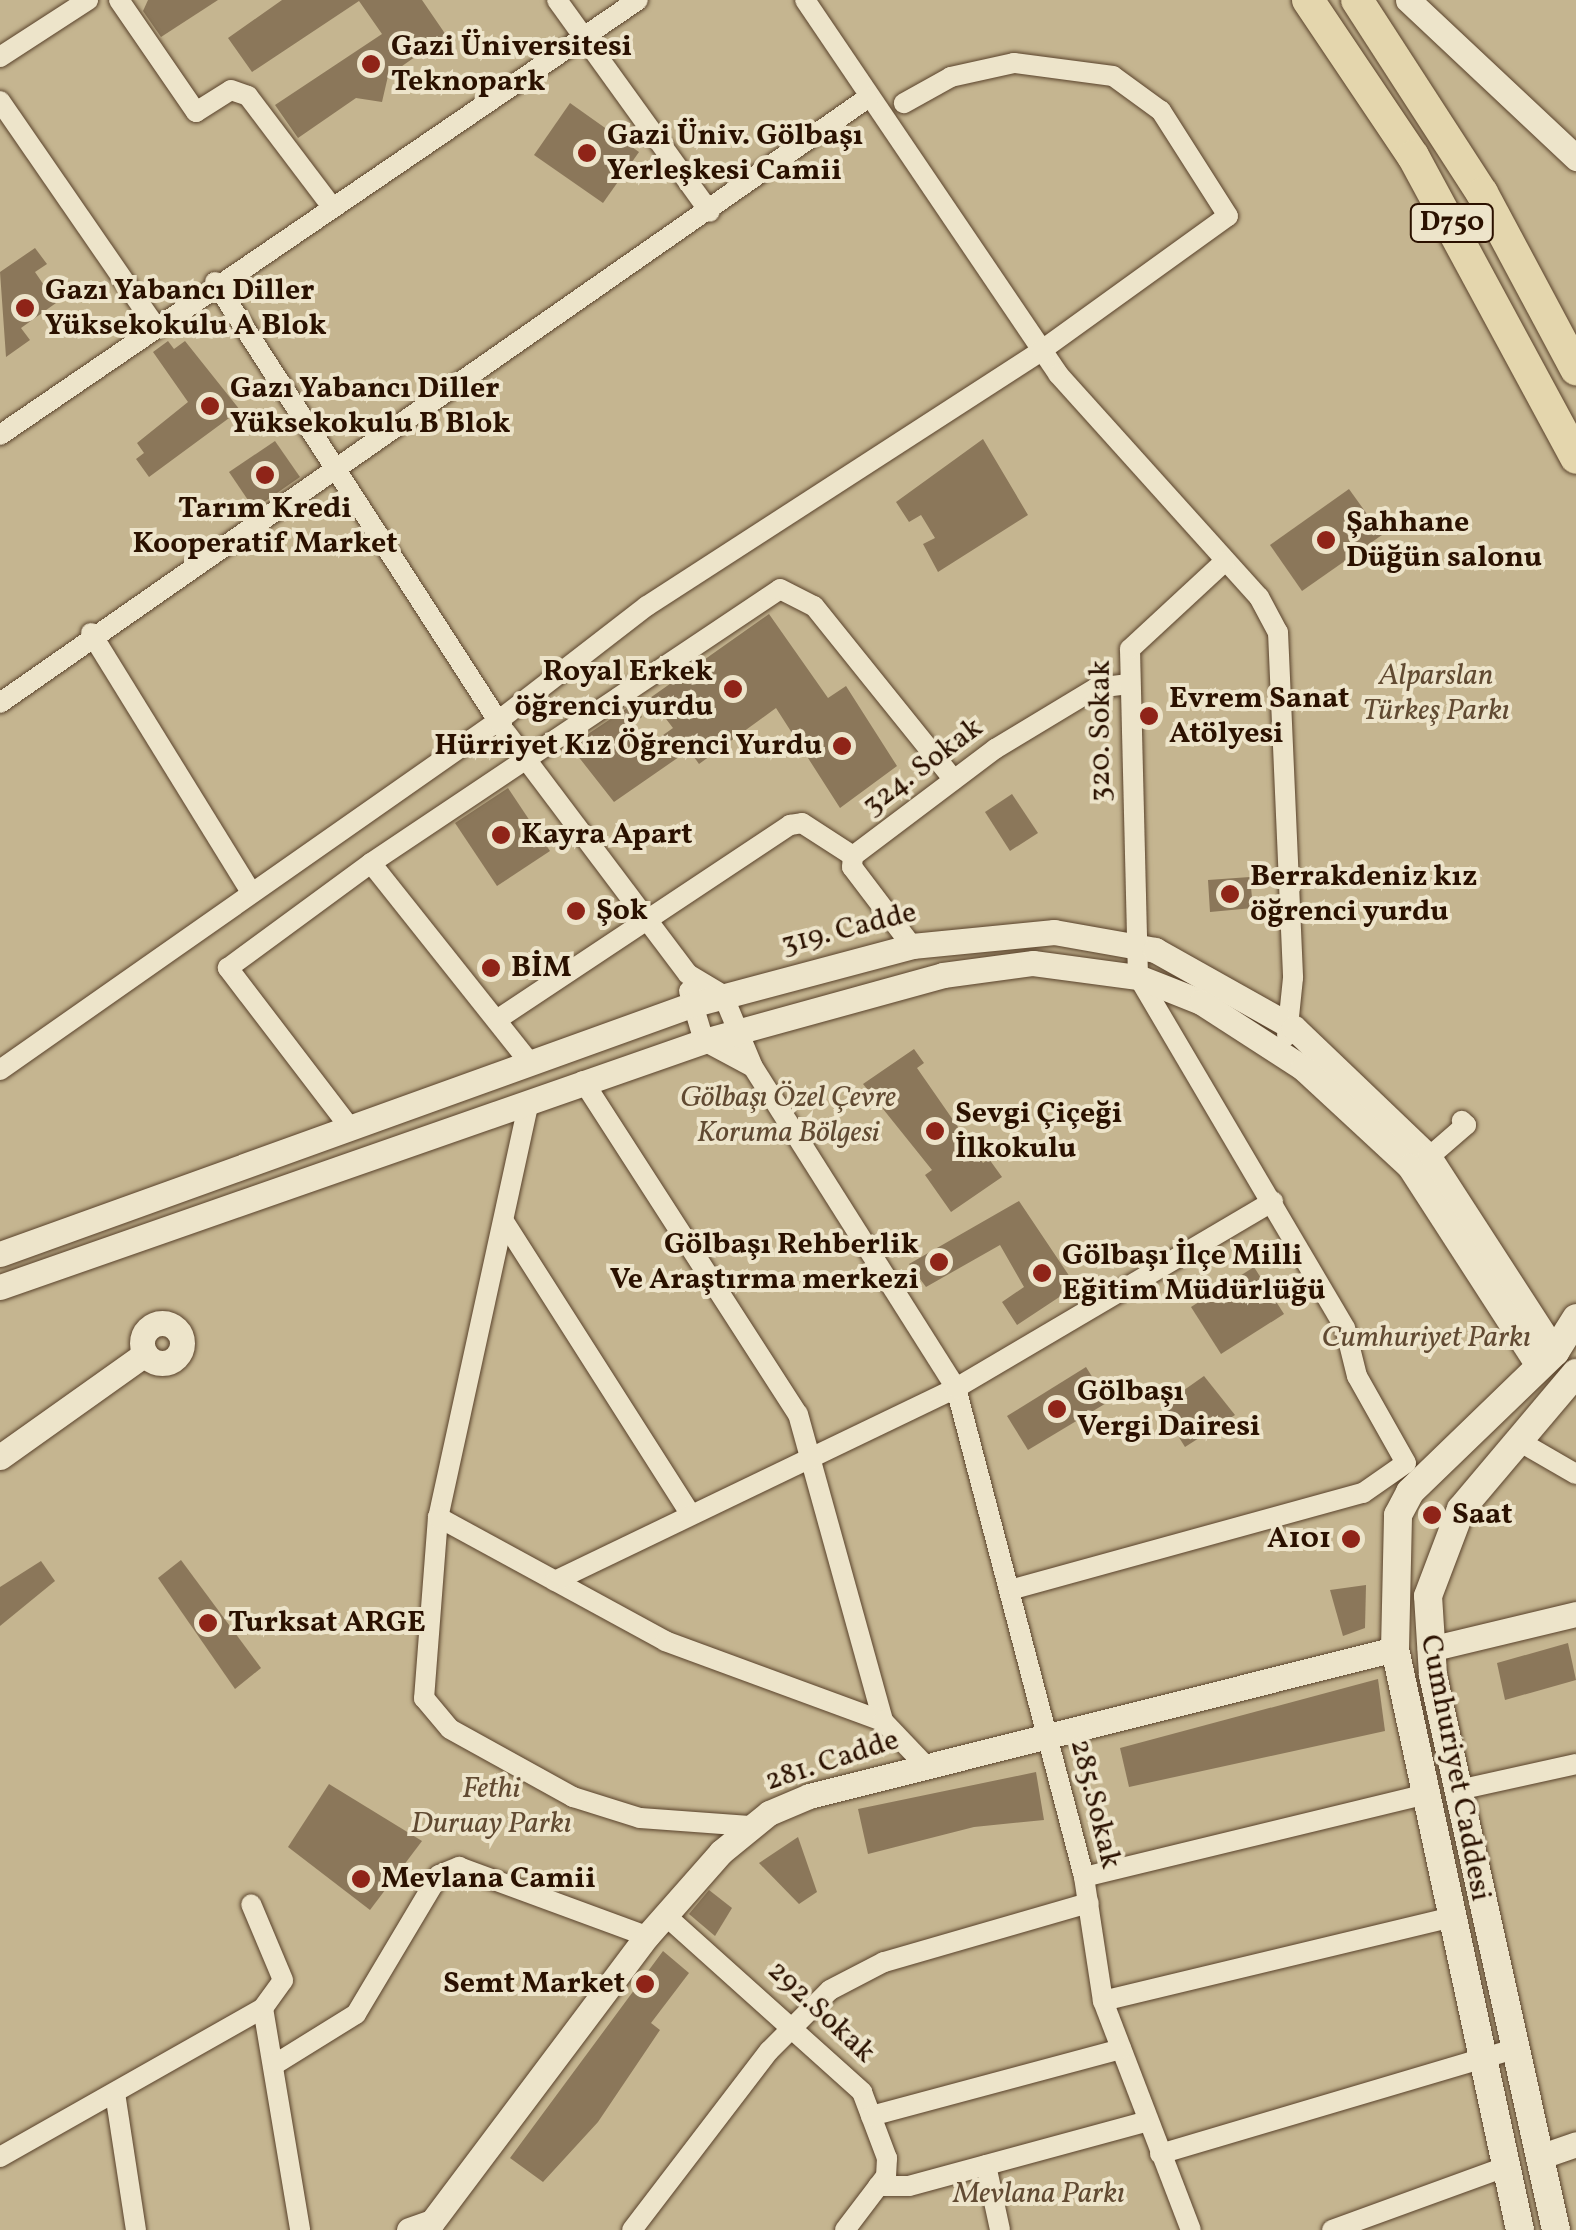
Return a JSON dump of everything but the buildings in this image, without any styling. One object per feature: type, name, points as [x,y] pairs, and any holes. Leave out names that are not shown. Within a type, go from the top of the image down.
[{"type":"highway","name":"D750","points":[[1308,0],[1413,156],[1576,458]]},
{"type":"highway","name":"D750","points":[[1357,0],[1482,192],[1576,369]]},
{"type":"main road","points":[[1410,1496],[1565,1372],[1576,1318]]},
{"type":"main road","name":"Cumhuriyet Caddesi","points":[[1556,2230],[1458,1790],[1430,1649],[1428,1596],[1446,1536],[1461,1508],[1518,1440],[1565,1372]]},
{"type":"main road","points":[[1410,1496],[1447,1482],[1461,1508]]},
{"type":"main road","points":[[1410,1496],[1412,1536],[1446,1536]]},
{"type":"main road","name":"Cumhuriyet Caddesi","points":[[1410,1496],[1395,1650],[1479,2058],[1520,2230]]},
{"type":"street","points":[[0,57],[88,0]]},
{"type":"street","points":[[119,0],[196,112],[231,90],[248,96],[332,208]]},
{"type":"street","points":[[557,0],[710,212]]},
{"type":"street","points":[[0,435],[215,282],[332,208],[638,0]]},
{"type":"street","points":[[805,0],[1058,374],[1225,561],[1278,632],[1294,1028],[1276,1049]]},
{"type":"street","points":[[1408,0],[1576,158]]},
{"type":"street","points":[[0,1070],[251,892],[502,727],[647,606],[1042,350],[1228,216],[1212,180],[1160,111],[1112,76],[1014,62],[951,77],[904,103]]},
{"type":"street","points":[[0,703],[91,634],[710,212],[869,97]]},
{"type":"street","points":[[0,101],[156,326]]},
{"type":"street","points":[[215,282],[502,727],[688,974],[723,995]]},
{"type":"street","name":"320. Sokak","points":[[1138,977],[1129,684],[1136,637],[1225,561]]},
{"type":"street","points":[[363,1161],[228,968],[371,863],[780,589],[814,606],[954,780]]},
{"type":"street","points":[[91,634],[251,892]]},
{"type":"street","name":"324. Sokak","points":[[912,946],[852,867],[853,856],[954,780],[1096,688],[1129,684]]},
{"type":"street","points":[[498,1019],[790,825],[802,823],[853,856]]},
{"type":"street","points":[[371,863],[530,1063]]},
{"type":"street","name":"319. Cadde","points":[[0,1254],[690,1005],[912,946],[1022,932],[1135,944],[1209,974],[1294,1028],[1429,1157],[1565,1372]]},
{"type":"street","points":[[0,1288],[583,1081],[741,1030],[989,967],[1087,966],[1138,977],[1201,1002],[1276,1049],[1409,1166],[1565,1372]]},
{"type":"street","points":[[688,974],[690,1005],[704,1041],[754,1068]]},
{"type":"street","points":[[1010,1590],[1364,1493],[1406,1463],[1357,1376],[1345,1328],[1138,977]]},
{"type":"street","name":"285.Sokak","points":[[723,995],[754,1068],[956,1388],[1084,1877],[1103,2001],[1191,2230]]},
{"type":"street","points":[[583,1081],[798,1414],[882,1721]]},
{"type":"street","points":[[529,1100],[438,1517],[420,1672],[435,1714],[573,1797],[640,1818],[750,1826]]},
{"type":"street","points":[[1429,1157],[1466,1125],[1462,1121]]},
{"type":"street","points":[[555,1581],[809,1452],[956,1388],[1272,1201]]},
{"type":"street","points":[[505,1223],[690,1513]]},
{"type":"street","points":[[0,1458],[145,1354]]},
{"type":"street","points":[[1518,1440],[1576,1474]]},
{"type":"street","points":[[1385,1478],[1410,1496]]},
{"type":"street","points":[[438,1517],[665,1642],[882,1721],[926,1766]]},
{"type":"street","points":[[1430,1649],[1576,1614]]},
{"type":"street","name":"281. Cadde","points":[[425,2227],[647,1936],[750,1826],[785,1804],[1395,1650]]},
{"type":"street","points":[[1458,1790],[1576,1764]]},
{"type":"street","points":[[1084,1877],[1423,1795]]},
{"type":"street","points":[[277,2063],[356,2014],[438,1875],[459,1867],[647,1936]]},
{"type":"street","points":[[632,2230],[794,2026],[830,1990],[884,1962],[1089,1903]]},
{"type":"street","points":[[0,2157],[263,2008],[283,1980],[251,1904]]},
{"type":"street","name":"292.Sokak","points":[[665,1915],[794,2026],[862,2092],[887,2158],[878,2186]]},
{"type":"street","points":[[1103,2001],[1449,1918]]},
{"type":"street","points":[[263,2008],[277,2063],[300,2230]]},
{"type":"street","points":[[872,2116],[1121,2050]]},
{"type":"street","points":[[1160,2154],[1514,2050]]},
{"type":"street","points":[[114,2094],[136,2230]]},
{"type":"street","points":[[845,2230],[878,2186],[986,2164],[1148,2121]]},
{"type":"street","points":[[1540,2158],[1576,2144]]},
{"type":"street","points":[[986,2164],[1000,2230]]},
{"type":"street","points":[[1332,2230],[1505,2167]]},
{"type":"green space","name":"Gölbaşı Özel Çevre Koruma Bölgesi","points":[[0,0],[1576,0],[1576,2230],[0,2230]]},
{"type":"place","name":"Gazi Üniversitesi Teknopark","points":[[371,64]]},
{"type":"place","name":"Gazi Üniv. Gölbaşı Yerleşkesi Camii","points":[[587,153]]},
{"type":"place","name":"Gazı Yabancı Diller Yüksekokulu A Blok","points":[[25,308]]},
{"type":"place","name":"Gazı Yabancı Diller Yüksekokulu B Blok","points":[[210,406]]},
{"type":"place","name":"Tarım Kredi Kooperatif Market","points":[[265,475]]},
{"type":"place","name":"Şahhane Düğün salonu","points":[[1326,540]]},
{"type":"place","name":"Royal Erkek öğrenci yurdu","points":[[733,689]]},
{"type":"place","name":"Evrem Sanat Atölyesi","points":[[1149,716]]},
{"type":"place","name":"Hürriyet Kız Öğrenci Yurdu","points":[[842,746]]},
{"type":"place","name":"Kayra Apart","points":[[501,835]]},
{"type":"place","name":"Berrakdeniz kız öğrenci yurdu","points":[[1230,894]]},
{"type":"place","name":"Şok","points":[[576,911]]},
{"type":"place","name":"BİM","points":[[491,968]]},
{"type":"place","name":"Sevgi Çiçeği İlkokulu","points":[[935,1131]]},
{"type":"place","name":"Gölbaşı Rehberlik Ve Araştırma merkezi","points":[[939,1262]]},
{"type":"place","name":"Gölbaşı İlçe Milli Eğitim Müdürlüğü","points":[[1042,1273]]},
{"type":"place","name":"Gölbaşı Vergi Dairesi","points":[[1057,1409]]},
{"type":"place","name":"Saat","points":[[1432,1515]]},
{"type":"place","name":"A101","points":[[1351,1539]]},
{"type":"place","name":"Turksat ARGE","points":[[208,1623]]},
{"type":"place","name":"Mevlana Camii","points":[[361,1879]]},
{"type":"place","name":"Semt Market","points":[[645,1984]]},
{"type":"park label","name":"Alparslan Türkeş Parkı","points":[[1436,693]]},
{"type":"park label","name":"Cumhuriyet Parkı","points":[[1426,1338]]},
{"type":"park label","name":"Fethi Duruay Parkı","points":[[491,1806]]},
{"type":"park label","name":"Mevlana Parkı","points":[[1039,2194]]}]
